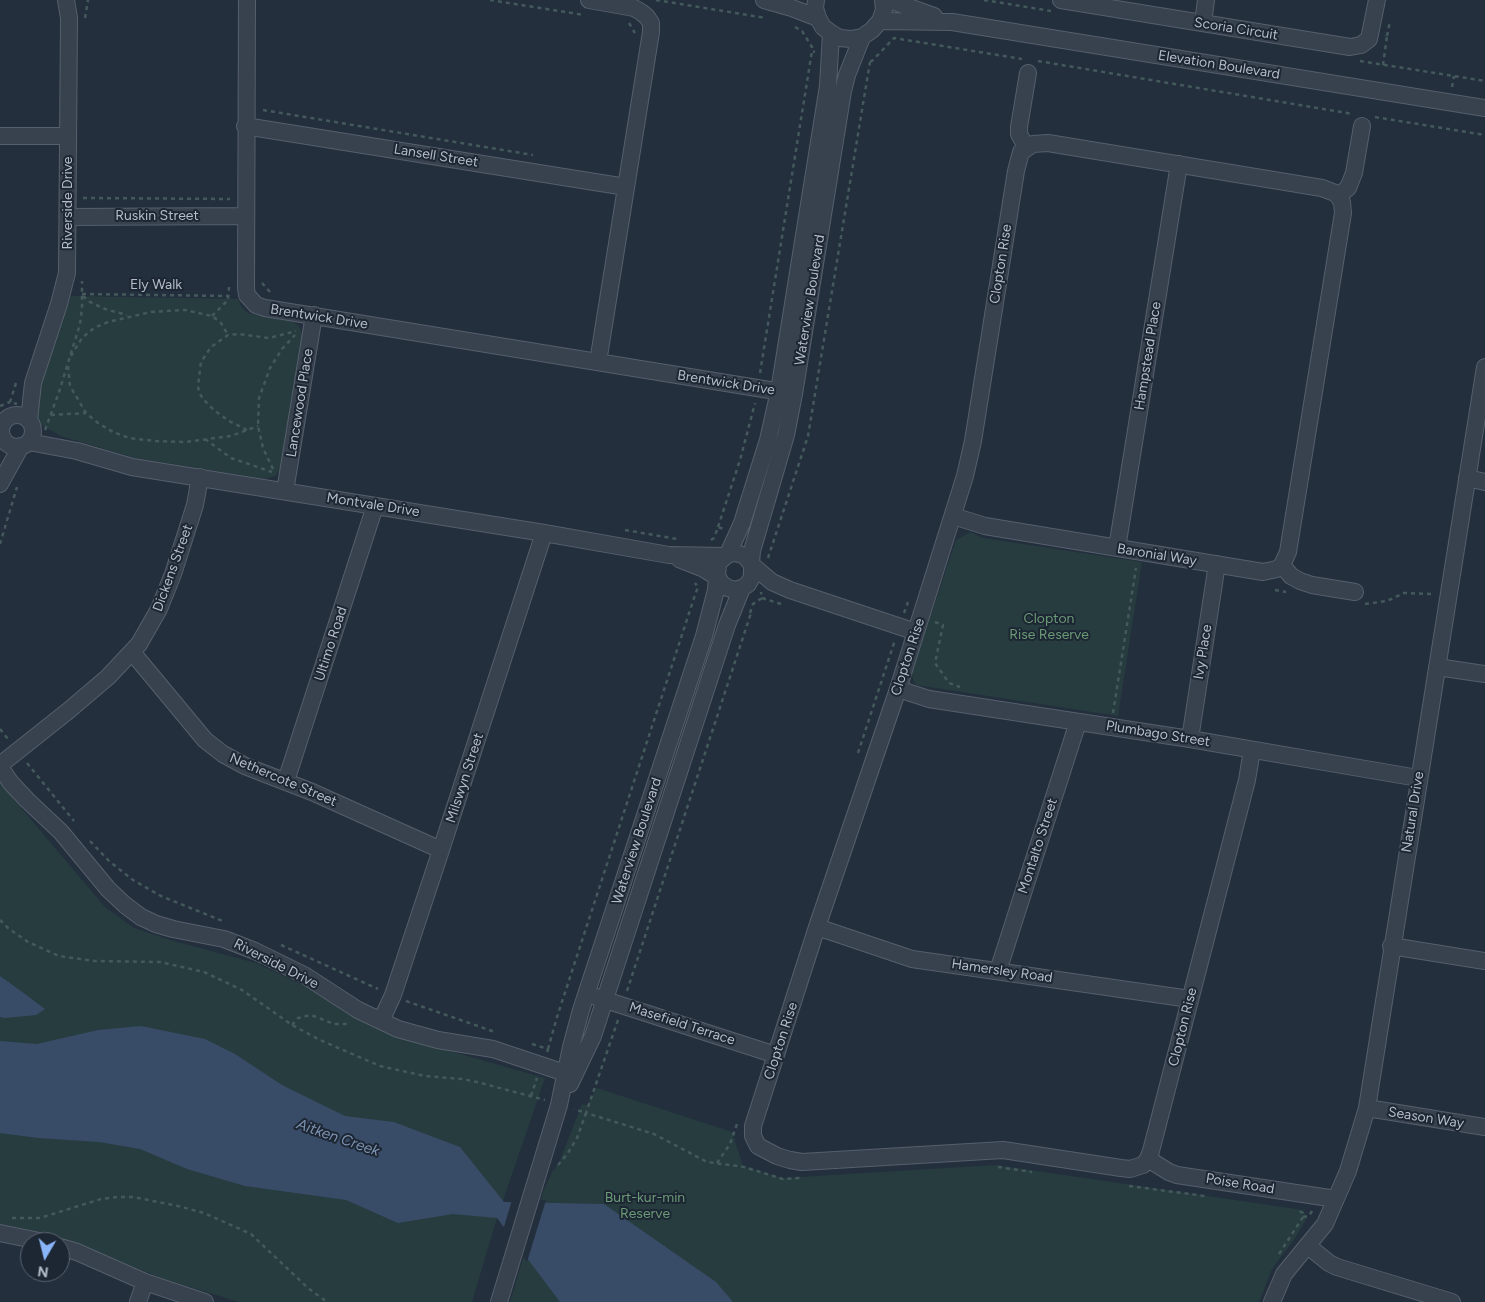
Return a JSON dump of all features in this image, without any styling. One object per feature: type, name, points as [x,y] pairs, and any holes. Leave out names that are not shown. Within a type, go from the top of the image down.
[{"type":"street","name":"Riverside Drive","points":[[1,482],[19,420],[26,379],[64,284],[68,260],[69,18],[66,0]]},
{"type":"street","name":"Riverside Drive","points":[[69,18],[73,0]]},
{"type":"street","name":"Brentwick Drive","points":[[247,0],[245,126],[246,288],[250,300],[265,308],[787,393]]},
{"type":"street","points":[[589,0],[634,8],[648,17],[651,32],[598,362]]},
{"type":"street","points":[[764,0],[818,18]]},
{"type":"street","points":[[816,0],[815,8],[823,27],[840,38],[850,39],[862,37],[880,21],[884,10],[884,0]]},
{"type":"street","name":"Elevation Boulevard","points":[[889,0],[952,22]]},
{"type":"street","name":"Scoria Circuit","points":[[1061,0],[1356,47],[1369,39],[1377,0]]},
{"type":"street","points":[[1203,24],[1206,0]]},
{"type":"street","name":"Elevation Boulevard","points":[[880,21],[952,22],[1485,108]]},
{"type":"street","name":"Waterview Boulevard","points":[[819,193],[831,33]]},
{"type":"street","name":"Waterview Boulevard","points":[[752,564],[752,551],[786,435],[787,393],[819,193],[843,90],[862,37]]},
{"type":"street","points":[[1027,64],[1019,127],[1019,134],[1026,147],[1032,144],[1048,143],[1322,188],[1335,193],[1342,202],[1343,213],[1288,552],[1282,565],[1291,576],[1300,581],[1312,585],[1355,592]]},
{"type":"street","points":[[1338,196],[1348,188],[1354,173],[1364,119]]},
{"type":"street","name":"Lansell Street","points":[[245,126],[626,187]]},
{"type":"street","points":[[0,136],[68,136]]},
{"type":"street","name":"Clopton Rise","points":[[1026,147],[1019,158],[973,441],[965,476],[898,689],[817,928],[753,1126],[753,1136],[758,1146],[765,1151],[790,1160],[814,1162],[1003,1150],[1130,1169],[1143,1165],[1148,1159],[1248,780],[1252,750]]},
{"type":"street","name":"Hampstead Place","points":[[1117,548],[1179,164]]},
{"type":"street","name":"Ruskin Street","points":[[68,216],[246,216]]},
{"type":"street","name":"Lancewood Place","points":[[285,491],[314,316]]},
{"type":"street","name":"Natural Drive","points":[[1272,1302],[1284,1274],[1324,1224],[1348,1172],[1366,1108],[1485,367]]},
{"type":"street","name":"Waterview Boulevard","points":[[726,555],[745,514],[768,440],[787,393]]},
{"type":"street","name":"Riverside Drive","points":[[1,482],[2,426],[19,420]]},
{"type":"street","name":"Montvale Drive","points":[[2,436],[12,446],[19,420],[77,451],[132,466],[669,555],[726,555]]},
{"type":"street","name":"Dickens Street","points":[[132,652],[149,629],[160,609],[195,505],[200,477]]},
{"type":"street","points":[[1467,478],[1485,482]]},
{"type":"street","name":"Ultimo Road","points":[[286,781],[375,506]]},
{"type":"street","name":"Baronial Way","points":[[953,516],[984,526],[1263,572],[1277,569],[1282,565]]},
{"type":"street","name":"Milswyn Street","points":[[375,1018],[393,995],[544,533]]},
{"type":"street","points":[[790,590],[744,587],[735,590],[728,588],[717,578],[718,563],[726,555],[741,554],[772,582],[790,590],[918,624]]},
{"type":"street","name":"Montvale Drive","points":[[669,555],[702,568],[717,578]]},
{"type":"street","points":[[744,587],[752,577],[752,564]]},
{"type":"street","name":"Ivy Place","points":[[1190,739],[1216,564]]},
{"type":"street","name":"Waterview Boulevard","points":[[570,1075],[571,1047],[586,994],[704,636],[713,604],[717,578]]},
{"type":"street","name":"Waterview Boulevard","points":[[499,1302],[559,1105],[570,1075],[593,1036],[726,625],[744,587]]},
{"type":"street","name":"Riverside Drive","points":[[132,652],[102,682],[0,766],[11,783],[61,832],[108,889],[141,917],[173,929],[224,939],[255,951],[304,975],[375,1018],[418,1036],[493,1049],[570,1075]]},
{"type":"street","name":"Nethercote Street","points":[[132,652],[205,740],[223,754],[245,766],[286,781],[441,850]]},
{"type":"street","points":[[1437,667],[1485,674]]},
{"type":"street","name":"Plumbago Street","points":[[898,689],[929,699],[1078,722],[1110,717],[1190,739],[1418,778]]},
{"type":"street","name":"Montalto Street","points":[[998,971],[1078,722]]},
{"type":"street","points":[[652,796],[669,801]]},
{"type":"street","name":"Hamersley Road","points":[[817,928],[912,958],[1190,999]]},
{"type":"street","points":[[1391,946],[1485,961]]},
{"type":"street","name":"Masefield Terrace","points":[[586,994],[623,1004],[776,1055]]},
{"type":"street","name":"Season Way","points":[[1366,1108],[1485,1127]]},
{"type":"street","name":"Poise Road","points":[[1148,1159],[1176,1175],[1336,1199]]},
{"type":"street","points":[[0,1233],[20,1237]]},
{"type":"street","points":[[1308,1246],[1328,1263],[1337,1267],[1452,1302]]},
{"type":"street","points":[[70,1250],[145,1282],[205,1302]]},
{"type":"street","points":[[138,1302],[145,1282]]},
{"type":"path","points":[[490,0],[591,16]]},
{"type":"path","points":[[656,0],[774,19]]},
{"type":"path","points":[[1018,6],[1019,0]]},
{"type":"path","points":[[718,527],[740,460],[758,388],[812,51],[812,47],[802,31],[789,24],[792,8]]},
{"type":"path","points":[[628,22],[635,32],[633,42]]},
{"type":"path","points":[[853,58],[872,61],[894,38],[1027,64],[1364,119],[1485,135]]},
{"type":"path","points":[[812,51],[830,54]]},
{"type":"path","points":[[770,563],[768,558],[808,436],[870,61]]},
{"type":"path","points":[[1448,88],[1452,88],[1454,76]]},
{"type":"path","points":[[263,104],[263,110],[535,155]]},
{"type":"path","points":[[83,198],[230,199]]},
{"type":"path","points":[[262,274],[262,284],[269,292],[279,294]]},
{"type":"path","points":[[82,294],[90,302],[130,316]]},
{"type":"path","points":[[50,415],[80,324],[82,294]]},
{"type":"path","name":"Ely Walk","points":[[82,294],[229,296],[224,305],[212,316]]},
{"type":"path","points":[[228,334],[221,322],[212,316],[185,310],[151,312],[108,322],[94,328],[82,338],[68,364],[70,386],[86,413],[113,432],[129,438],[185,442],[231,436],[258,426]]},
{"type":"path","points":[[204,439],[231,458],[274,473],[258,426],[259,398],[270,368],[282,349],[300,330],[268,338],[228,334],[211,347],[200,362],[199,392],[215,411],[247,430]]},
{"type":"path","points":[[19,420],[26,379]]},
{"type":"path","points":[[19,420],[50,415],[86,413]]},
{"type":"path","points":[[19,420],[50,415]]},
{"type":"path","points":[[0,544],[20,478]]},
{"type":"path","points":[[622,530],[679,539]]},
{"type":"path","points":[[531,1096],[698,588],[694,581],[702,568]]},
{"type":"path","points":[[1110,717],[1136,568]]},
{"type":"path","points":[[858,754],[910,594]]},
{"type":"path","points":[[556,1168],[577,1138],[586,1113],[751,613]]},
{"type":"path","points":[[902,619],[918,624],[944,625],[935,663],[949,683],[962,687]]},
{"type":"path","points":[[0,728],[76,823]]},
{"type":"path","points":[[88,838],[109,861],[133,880],[161,896],[231,925]]},
{"type":"path","points":[[0,920],[28,942],[59,956],[94,962],[160,962],[204,972],[242,990],[292,1025],[335,1047],[380,1066],[425,1076],[462,1079],[531,1096],[654,1134],[695,1157],[717,1164],[744,1167],[783,1179],[801,1178]]},
{"type":"path","points":[[277,943],[393,995],[500,1034]]},
{"type":"path","points":[[292,1025],[298,1018],[310,1014],[334,1024],[342,1025],[355,1024],[375,1018]]},
{"type":"path","points":[[529,1043],[548,1049]]},
{"type":"path","points":[[717,1164],[730,1144],[739,1117]]},
{"type":"path","points":[[994,1166],[1032,1172]]},
{"type":"path","points":[[1128,1186],[1207,1197]]},
{"type":"path","points":[[6,1218],[40,1218],[101,1199],[117,1197],[132,1197],[178,1206],[204,1213],[251,1234],[308,1288],[327,1302]]},
{"type":"path","points":[[1295,1209],[1300,1211],[1303,1217]]},
{"type":"path","points":[[1277,1256],[1303,1217],[1309,1216],[1312,1210]]},
{"type":"green space","points":[[71,296],[238,299],[242,308],[248,313],[293,322],[299,326],[302,334],[302,344],[283,462],[276,476],[264,479],[135,458],[61,436],[39,424],[35,417],[36,398]]},
{"type":"green space","name":"Clopton Rise Reserve","points":[[970,532],[983,538],[1142,562],[1118,716],[916,685],[911,674],[956,540]]},
{"type":"green space","points":[[0,783],[105,907],[134,928],[170,940],[256,963],[313,990],[383,1032],[545,1078],[497,1218],[472,1302],[239,1302],[164,1279],[70,1241],[70,1232],[39,1232],[0,1224]]},
{"type":"green space","name":"Burt-kur-min Reserve","points":[[597,1088],[732,1132],[743,1166],[782,1178],[996,1165],[1303,1210],[1307,1218],[1272,1269],[1259,1302],[510,1302],[543,1192],[552,1172],[559,1163],[582,1104],[587,1105]]},
{"type":"water","points":[[0,976],[45,1009],[36,1015],[0,1017]]},
{"type":"water","name":"Aitken Creek","points":[[141,1026],[205,1039],[235,1054],[282,1085],[345,1116],[394,1122],[460,1147],[504,1202],[604,1204],[716,1282],[733,1302],[560,1302],[497,1218],[453,1214],[398,1223],[346,1200],[245,1186],[187,1169],[140,1149],[99,1142],[38,1138],[0,1133],[0,1041],[37,1044],[98,1030]]},
{"type":"pier","points":[[512,1200],[546,1200],[527,1262],[503,1230]]}]
